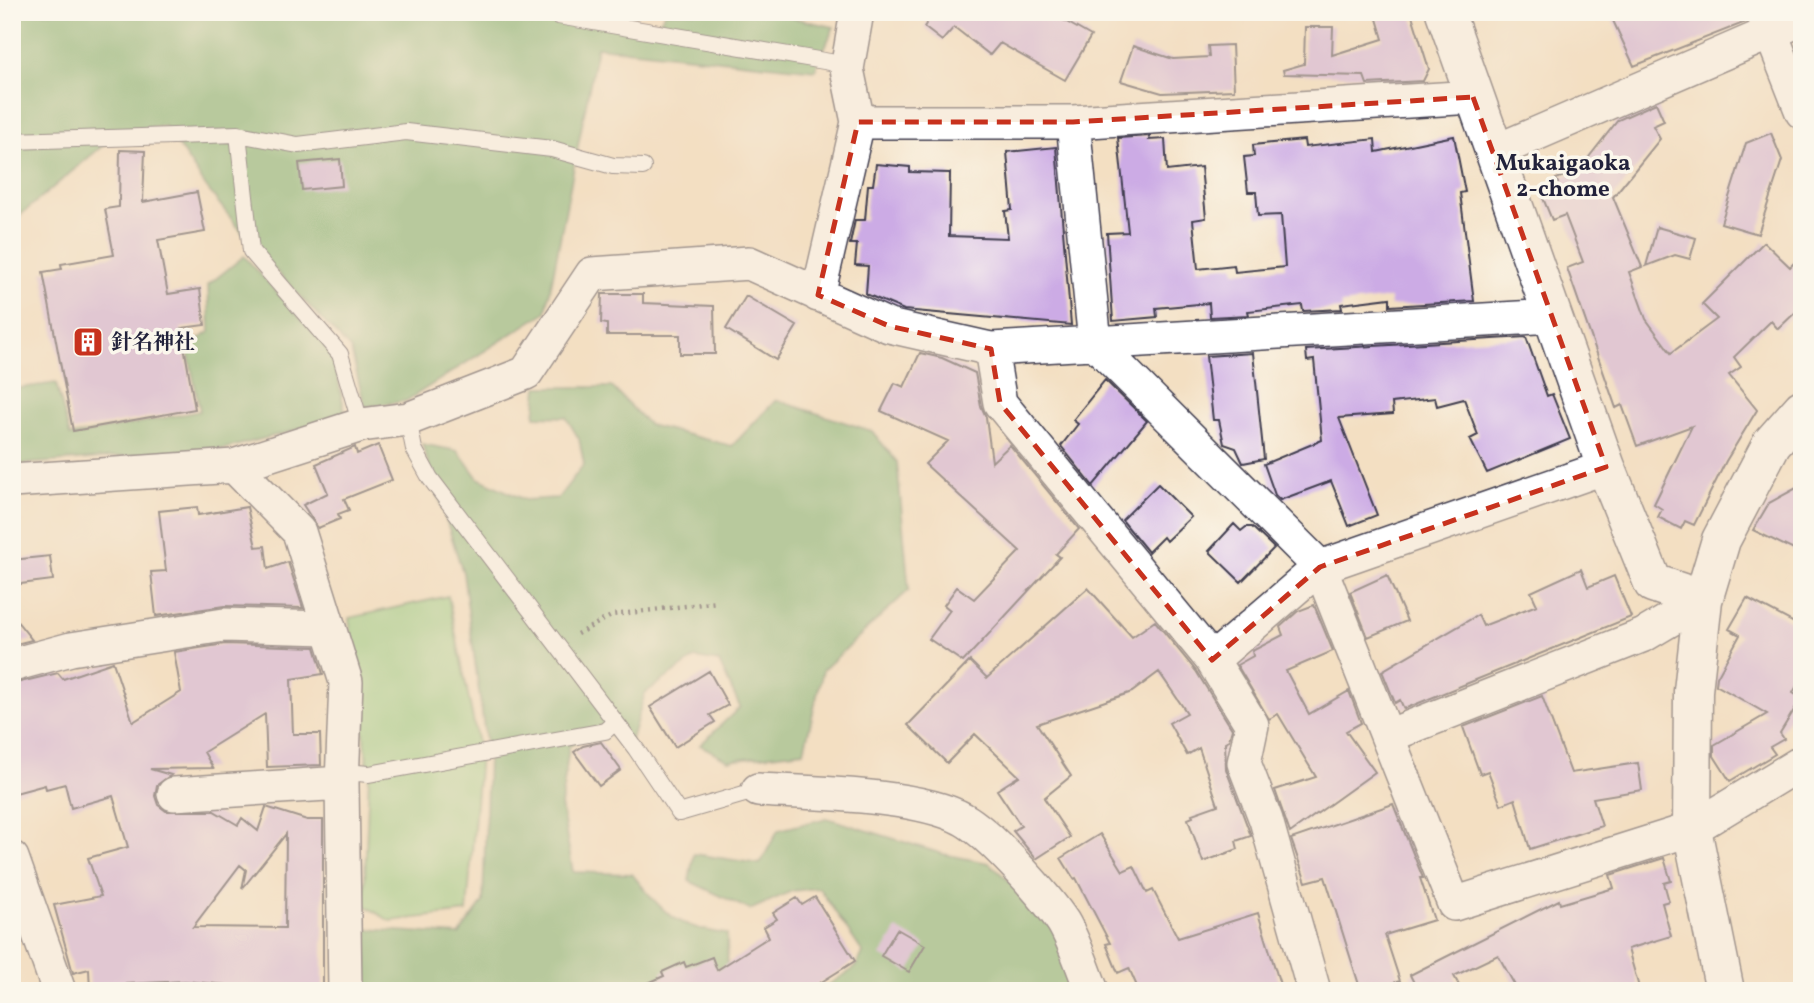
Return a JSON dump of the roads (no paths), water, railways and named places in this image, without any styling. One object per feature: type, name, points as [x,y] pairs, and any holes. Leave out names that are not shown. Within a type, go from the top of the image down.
[{"type":"street","points":[[818,295],[858,122],[847,69],[857,12]]},
{"type":"street","points":[[1446,12],[1473,97],[1606,467],[1653,583],[1703,600]]},
{"type":"street","points":[[1494,152],[1767,22],[1802,19]]},
{"type":"street","points":[[1767,22],[1802,112]]},
{"type":"street","points":[[858,122],[1073,122],[1473,97]]},
{"type":"street","points":[[1073,122],[1095,343],[1320,567],[1454,904],[1692,829],[1802,762]]},
{"type":"street","points":[[12,481],[234,466],[361,425],[408,419],[526,373],[593,274],[749,263],[889,326],[991,349],[1553,316]]},
{"type":"street","points":[[991,349],[1000,403],[1212,660],[1252,725],[1244,763],[1266,820],[1314,991]]},
{"type":"street","points":[[1725,991],[1692,829],[1693,691],[1703,600],[1721,540],[1772,443],[1802,409]]},
{"type":"street","points":[[234,466],[299,532],[346,682],[343,778],[345,991]]},
{"type":"street","points":[[1212,660],[1320,567],[1606,467]]},
{"type":"street","points":[[1388,736],[1644,635],[1703,600]]},
{"type":"street","points":[[12,664],[71,649],[224,625],[327,628]]},
{"type":"street","points":[[174,794],[343,778]]},
{"type":"street","points":[[758,790],[854,795],[932,808],[962,817],[989,837],[1063,922],[1092,991]]},
{"type":"street","points":[[12,859],[59,991]]},
{"type":"lane","points":[[558,16],[830,62],[847,69]]},
{"type":"lane","points":[[12,141],[238,134],[298,145],[406,132],[552,149],[612,166],[643,167]]},
{"type":"lane","points":[[238,134],[251,251],[340,354],[361,425]]},
{"type":"lane","points":[[408,419],[414,449],[430,478],[485,546],[555,646],[615,722],[679,813],[758,790]]},
{"type":"lane","points":[[343,778],[605,731],[615,722]]},
{"type":"place","name":"針名神社","points":[[88,342]]},
{"type":"district","name":"Mukaigaoka 2-chome","points":[[1563,175]]}]
